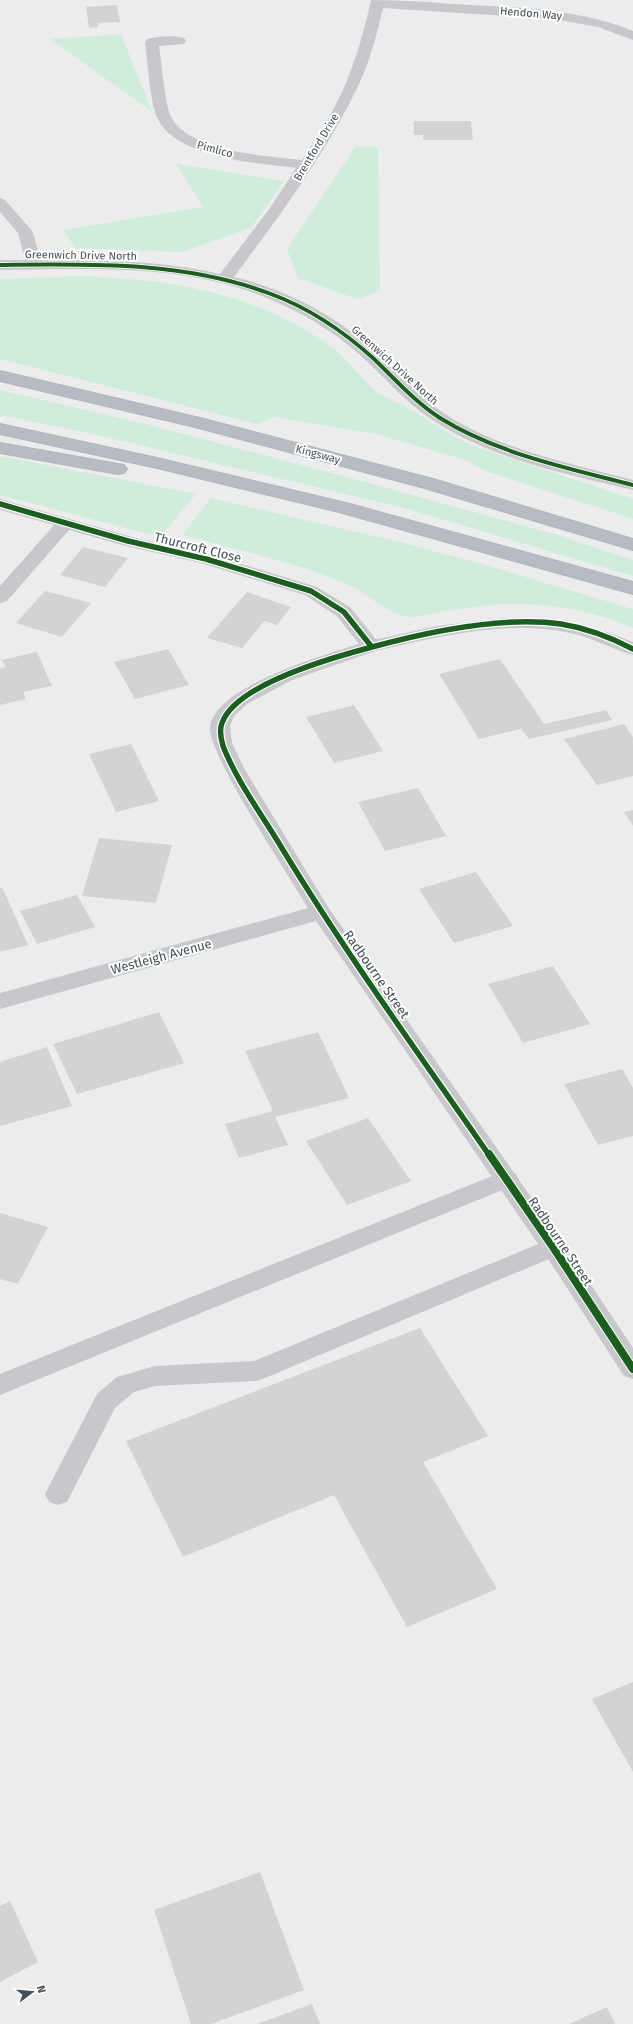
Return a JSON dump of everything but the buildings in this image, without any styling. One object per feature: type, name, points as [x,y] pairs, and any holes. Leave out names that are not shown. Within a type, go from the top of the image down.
[{"type":"highway","name":"Kingsway","points":[[0,376],[198,423],[427,483],[633,545]]},
{"type":"highway","points":[[0,429],[157,463],[344,508],[633,588]]},
{"type":"highway","points":[[0,448],[344,508]]},
{"type":"street","name":"Hendon Way","points":[[378,2],[574,17],[605,24],[633,36]]},
{"type":"street","name":"Brentford Drive","points":[[224,280],[307,165],[353,83],[378,2]]},
{"type":"street","name":"Pimlico","points":[[179,41],[152,42],[162,113],[165,120],[172,128],[193,143],[204,148],[251,157],[307,165]]},
{"type":"street","points":[[0,203],[24,232],[34,265]]},
{"type":"street","name":"Greenwich Drive North","points":[[0,265],[97,263],[138,266],[224,280],[271,294],[328,323],[366,352],[424,405],[439,417],[461,430],[514,450],[633,485]]},
{"type":"street","name":"Thurcroft Close","points":[[0,504],[128,541],[206,559],[311,591],[344,612],[370,646]]},
{"type":"street","points":[[0,597],[65,523]]},
{"type":"street","points":[[370,646],[453,629],[506,624],[549,623],[587,630],[606,636],[633,649]]},
{"type":"street","name":"Radbourne Street","points":[[370,646],[285,676],[253,691],[229,709],[220,725],[223,746],[234,770],[321,912],[507,1179],[633,1369]]},
{"type":"street","name":"Westleigh Avenue","points":[[0,1001],[321,912]]},
{"type":"street","points":[[0,1385],[507,1179]]},
{"type":"street","points":[[58,1494],[106,1401],[126,1384],[155,1376],[256,1371],[553,1247]]},
{"type":"green space","points":[[121,34],[152,112],[50,39]]},
{"type":"green space","points":[[356,146],[378,147],[380,291],[357,299],[298,278],[287,249]]},
{"type":"green space","points":[[176,164],[284,181],[251,228],[181,252],[75,248],[63,230],[203,207]]},
{"type":"green space","points":[[82,276],[178,285],[239,300],[268,311],[297,325],[333,348],[376,391],[460,439],[479,448],[633,499],[633,519],[485,471],[465,460],[376,434],[274,417],[257,424],[0,359],[0,279]]},
{"type":"green space","points":[[0,390],[146,424],[554,534],[633,560],[633,576],[404,508],[84,432],[0,415]]},
{"type":"green space","points":[[0,456],[196,494],[160,537],[0,495]]},
{"type":"green space","points":[[211,498],[400,542],[482,564],[633,609],[633,628],[597,615],[559,607],[540,605],[501,604],[452,610],[417,617],[402,615],[386,608],[355,588],[327,576],[265,557],[182,535]]},
{"type":"cycle path","points":[[0,265],[103,265],[171,269],[238,283],[271,294],[296,305],[332,326],[365,351],[420,403],[440,418],[461,430],[508,450],[633,485]]},
{"type":"cycle path","points":[[0,504],[128,541],[206,559],[311,591],[344,612],[371,646]]},
{"type":"cycle path","points":[[633,649],[613,639],[572,626],[531,622],[474,627],[407,638],[364,649],[320,663],[266,685],[233,705],[226,714],[220,729],[220,735],[224,747],[235,770],[321,912],[553,1247],[633,1369]]}]
